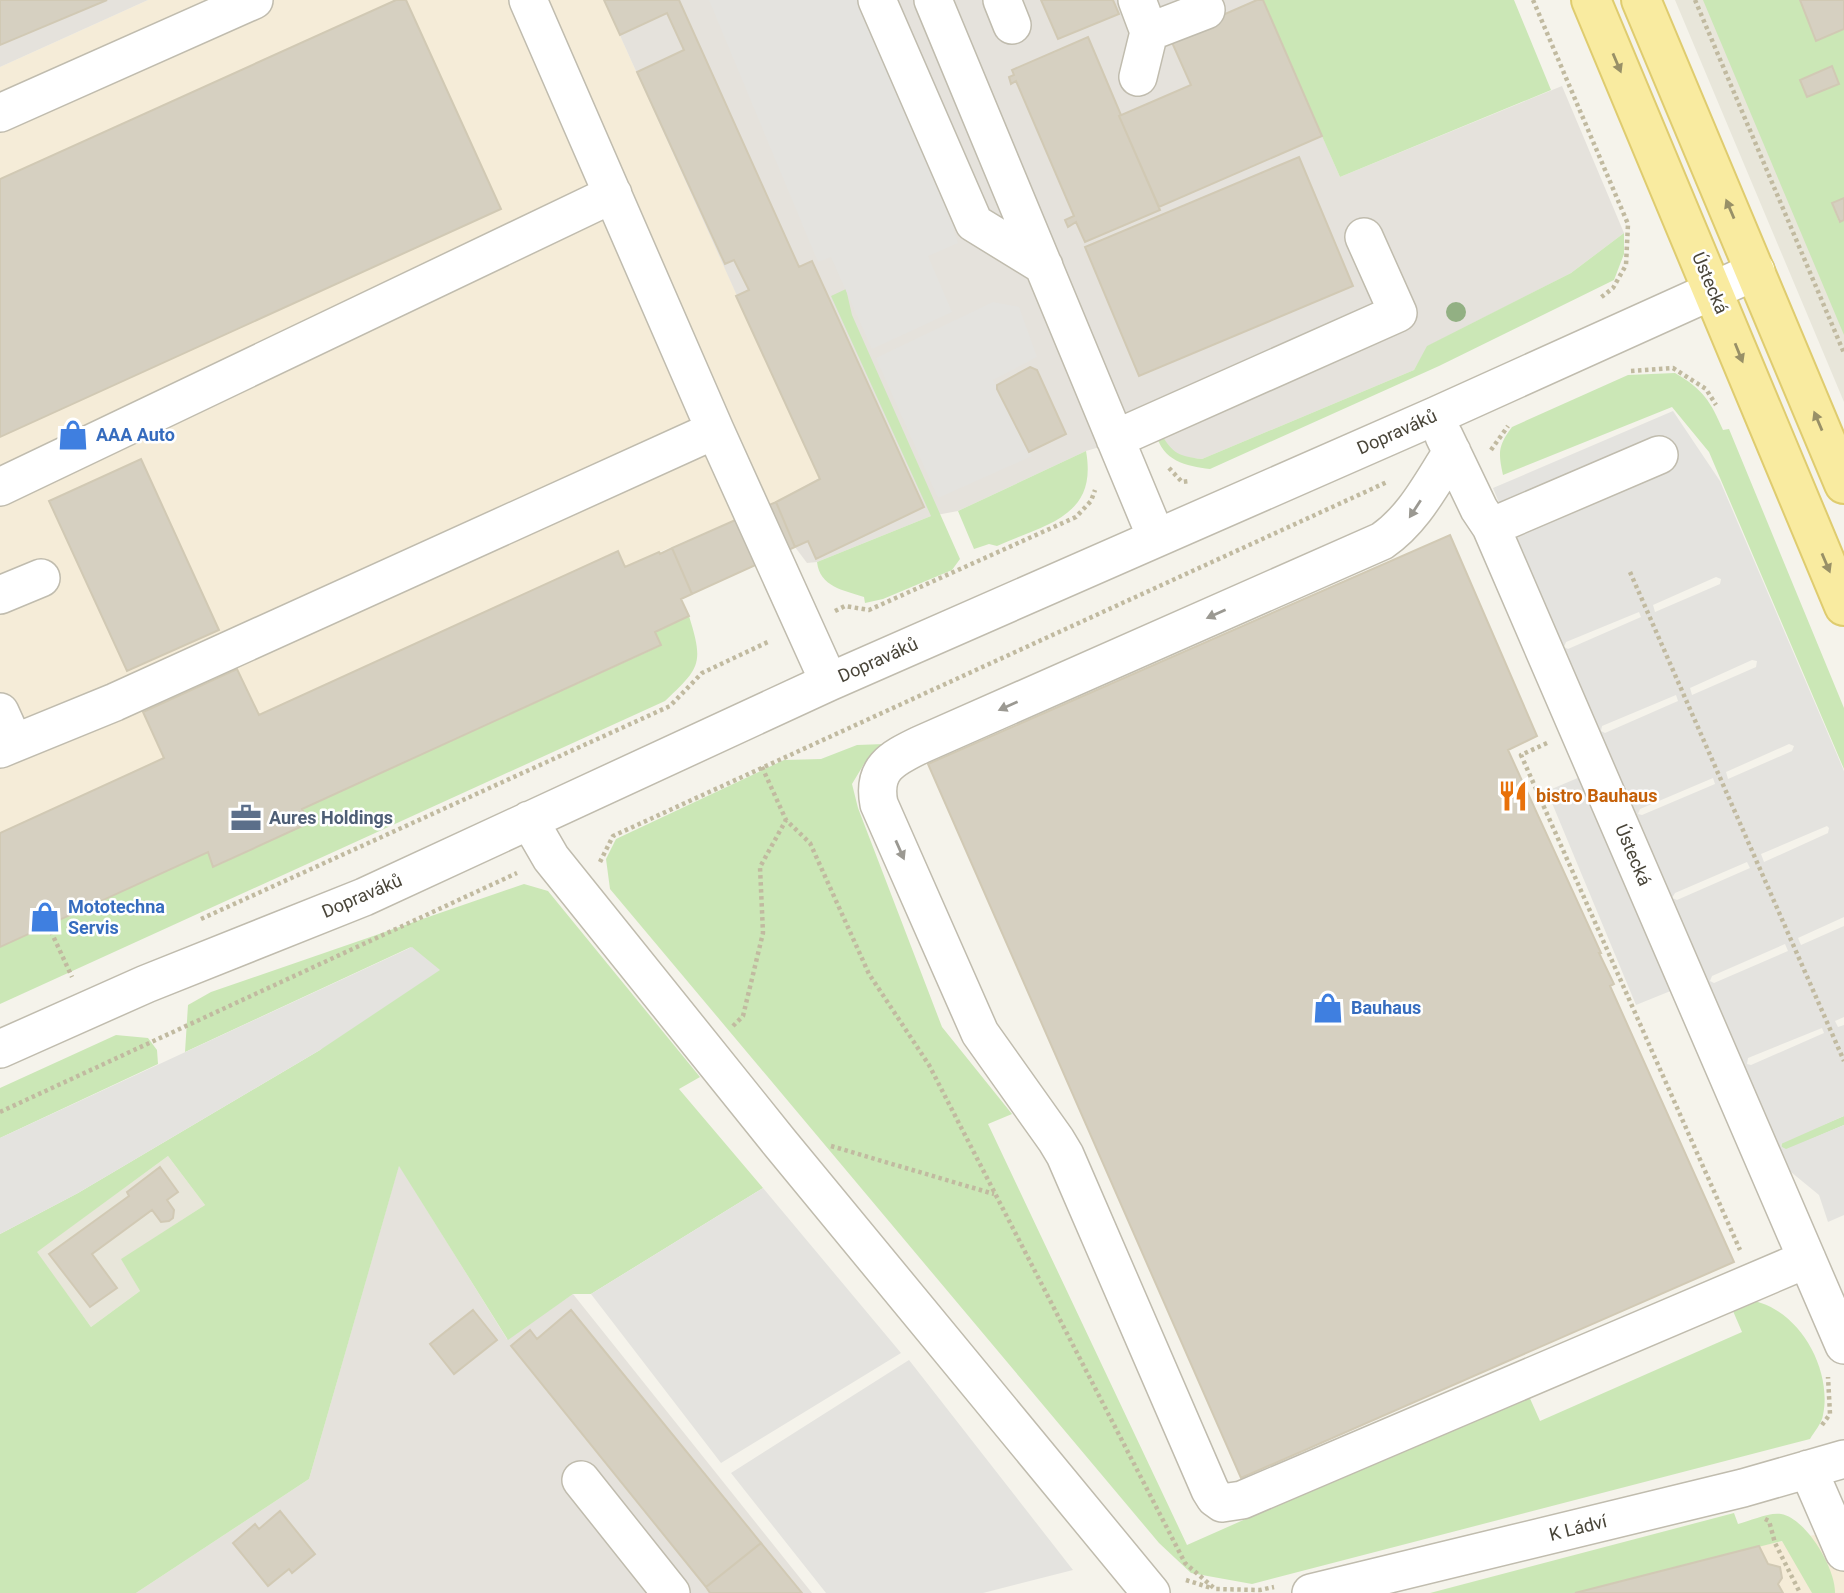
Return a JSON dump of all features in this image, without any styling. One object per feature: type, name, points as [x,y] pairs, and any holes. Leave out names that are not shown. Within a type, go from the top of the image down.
[{"type":"main road","name":"Ústecká","points":[[1591,0],[1844,606]]},
{"type":"main road","points":[[1642,0],[1844,484]]},
{"type":"street","points":[[0,113],[254,0]]},
{"type":"street","points":[[528,0],[828,682]]},
{"type":"street","points":[[877,0],[974,223],[1044,266]]},
{"type":"street","points":[[933,0],[1044,266],[1129,432],[1156,537]]},
{"type":"street","points":[[1138,77],[1143,16],[1206,10]]},
{"type":"street","points":[[0,487],[613,194]]},
{"type":"street","points":[[1129,432],[1398,313],[1364,237]]},
{"type":"street","name":"Dopraváků","points":[[0,1049],[146,984],[363,897],[828,682],[1435,416],[1756,271]]},
{"type":"street","name":"Ústecká","points":[[1435,416],[1479,509],[1491,527],[1807,1259],[1835,1358]]},
{"type":"street","points":[[5,735],[128,696],[715,430]]},
{"type":"street","points":[[1452,452],[1409,518],[1382,541],[901,754],[887,765],[878,777],[876,789],[879,804],[980,1033],[1065,1155],[1210,1490],[1222,1503],[1242,1500],[1807,1259]]},
{"type":"street","points":[[1491,527],[1660,455]]},
{"type":"street","points":[[0,595],[41,578]]},
{"type":"street","points":[[529,820],[551,858],[780,1143],[1151,1593]]},
{"type":"street","name":"K Ládví","points":[[1299,1588],[1743,1488],[1844,1459]]},
{"type":"street","points":[[1808,1469],[1844,1552]]},
{"type":"street","points":[[581,1480],[671,1593]]},
{"type":"path","points":[[1533,0],[1628,224],[1626,265],[1613,288],[1596,301]]},
{"type":"path","points":[[1695,0],[1844,353]]},
{"type":"path","points":[[1129,432],[1158,456],[1182,482],[1194,481]]},
{"type":"path","points":[[199,920],[670,706],[702,673],[803,625],[845,607],[869,610],[1076,517],[1091,501],[1095,489]]},
{"type":"path","points":[[1630,572],[1844,1061]]},
{"type":"path","points":[[762,767],[786,820],[810,843],[869,974],[929,1065],[1185,1563],[1215,1589],[1299,1588]]},
{"type":"path","points":[[730,1029],[743,1016],[763,933],[760,867],[786,820]]},
{"type":"path","points":[[0,1112],[551,858]]},
{"type":"path","points":[[48,925],[72,978]]},
{"type":"path","points":[[60,983],[85,972]]},
{"type":"path","points":[[1818,1432],[1830,1414],[1830,1381],[1835,1358]]},
{"type":"path","points":[[1759,1516],[1769,1521],[1775,1543],[1800,1593]]},
{"type":"shaded area","points":[[0,0],[148,0],[0,67]]},
{"type":"shaded area","points":[[148,0],[604,0],[820,479],[776,502],[625,567],[618,551],[259,715],[237,669],[143,712],[164,758],[0,833],[0,67]]},
{"type":"shaded area","points":[[604,0],[1263,0],[1340,177],[1562,86],[1624,233],[1571,273],[1428,346],[1414,370],[1202,459],[1182,457],[1171,451],[1158,430],[1086,451],[958,511],[931,516],[817,562],[807,563],[795,547],[776,502],[819,478]]},
{"type":"shaded area","points":[[709,0],[890,0],[984,221],[953,229],[958,243],[928,256],[952,312],[872,349],[831,257],[818,262]]},
{"type":"shaded area","points":[[1675,0],[1844,0],[1844,402],[1818,340]]},
{"type":"shaded area","points":[[993,302],[1019,307],[1037,357],[993,380],[1032,456],[938,498],[876,358]]},
{"type":"shaded area","points":[[1673,411],[1720,481],[1844,771],[1844,917],[1798,938],[1801,945],[1844,926],[1844,1017],[1835,1021],[1838,1027],[1844,1025],[1844,1116],[1781,1144],[1786,1149],[1844,1125],[1844,1215],[1828,1222],[1819,1195],[1791,1172],[1758,1186],[1673,990],[1636,1005],[1547,791],[1606,766],[1493,488]],"holes":[[[1716,577],[1721,579],[1720,584],[1655,612],[1653,605]],[[1639,612],[1641,617],[1568,649],[1564,647],[1566,642]],[[1752,660],[1757,661],[1756,667],[1692,695],[1690,688]],[[1676,695],[1678,701],[1605,733],[1601,731],[1602,726]],[[1789,744],[1794,746],[1792,751],[1728,779],[1726,772]],[[1713,778],[1715,784],[1642,815],[1638,814],[1640,809]],[[1827,826],[1829,828],[1828,833],[1764,862],[1761,854]],[[1747,862],[1750,868],[1677,900],[1672,898],[1675,893]],[[1785,944],[1788,951],[1714,983],[1710,981],[1712,976]],[[1822,1028],[1824,1033],[1751,1065],[1747,1064],[1748,1058]]]},
{"type":"shaded area","points":[[412,947],[440,970],[320,1050],[78,1193],[0,1234],[0,1138]]},
{"type":"shaded area","points":[[168,1156],[205,1205],[122,1259],[140,1291],[91,1327],[36,1252]]},
{"type":"shaded area","points":[[399,1165],[507,1339],[573,1294],[812,1593],[136,1593],[309,1479]]},
{"type":"shaded area","points":[[763,1188],[901,1353],[721,1463],[591,1294]]},
{"type":"shaded area","points":[[909,1360],[1073,1570],[983,1593],[826,1593],[731,1473]]},
{"type":"shaded area","points":[[1844,1529],[1844,1593],[1575,1593],[1759,1546]]},
{"type":"green space","points":[[1262,0],[1514,0],[1551,90],[1340,177]]},
{"type":"green space","points":[[1703,0],[1800,0],[1816,41],[1844,29],[1844,198],[1832,204],[1839,222],[1844,220],[1844,335]]},
{"type":"green space","points":[[1624,233],[1624,254],[1614,280],[1439,366],[1210,469],[1176,460],[1169,456],[1159,442],[1156,433],[1158,429],[1175,452],[1202,459],[1414,370],[1427,346],[1571,273]]},
{"type":"green space","points":[[846,289],[852,315],[960,559],[952,570],[883,599],[865,603],[864,597],[828,582],[819,570],[817,562],[931,516],[831,296]]},
{"type":"green space","points":[[1675,373],[1693,385],[1710,404],[1723,430],[1729,429],[1844,708],[1844,769],[1709,452],[1672,407],[1503,475],[1500,449],[1512,427],[1628,375]]},
{"type":"green space","points":[[1086,451],[1088,473],[1084,491],[1076,504],[1064,515],[1050,524],[997,546],[989,544],[974,549],[958,511]]},
{"type":"green space","points":[[689,616],[696,645],[696,664],[686,681],[665,701],[0,1004],[0,947],[208,852],[214,867],[309,823],[302,809],[660,646],[655,632]]},
{"type":"green space","points":[[885,744],[864,764],[852,784],[858,808],[942,1027],[1012,1114],[988,1124],[1187,1545],[1528,1394],[1540,1421],[1742,1332],[1730,1304],[1743,1299],[1753,1300],[1776,1310],[1790,1320],[1811,1348],[1823,1381],[1825,1398],[1820,1424],[1810,1439],[1252,1584],[1191,1573],[1159,1543],[610,889],[606,859],[616,839],[784,760],[821,759],[857,745]]},
{"type":"green space","points":[[524,884],[548,891],[700,1077],[679,1089],[763,1188],[591,1294],[573,1294],[508,1340],[399,1166],[309,1479],[136,1593],[0,1593],[0,1234],[78,1193],[320,1050],[411,947],[185,1052],[188,1005],[211,992]],"holes":[[[168,1156],[205,1205],[121,1259],[140,1291],[91,1327],[37,1252]]]},
{"type":"green space","points":[[116,1035],[148,1038],[157,1050],[158,1064],[0,1138],[0,1088]]},
{"type":"green space","points":[[1844,1116],[1844,1125],[1786,1150],[1781,1147],[1782,1142]]},
{"type":"green space","points":[[1734,1513],[1738,1524],[1765,1515],[1781,1514],[1800,1525],[1825,1559],[1835,1593],[1812,1593],[1782,1541],[1575,1593],[1430,1593]]},
{"type":"building","points":[[0,0],[107,0],[0,45]]},
{"type":"building","points":[[396,0],[406,0],[501,209],[0,437],[0,179]]},
{"type":"building","points":[[604,0],[679,0],[799,267],[812,261],[924,507],[816,559],[808,541],[795,547],[776,502],[820,479],[736,296],[749,290],[734,260],[725,264],[637,72],[684,50],[667,13],[620,35]]},
{"type":"building","points":[[1041,0],[1113,0],[1119,14],[1058,39]]},
{"type":"building","points":[[1257,0],[1263,0],[1322,136],[1159,207],[1119,116],[1191,85],[1170,38]]},
{"type":"building","points":[[1800,0],[1844,0],[1844,29],[1816,41]]},
{"type":"building","points":[[1088,37],[1160,210],[1085,242],[1076,222],[1068,227],[1065,220],[1074,216],[1016,81],[1011,84],[1009,77],[1014,75],[1012,70]]},
{"type":"building","points":[[1832,66],[1839,84],[1807,97],[1800,80]]},
{"type":"building","points":[[1299,157],[1353,286],[1139,376],[1085,247]]},
{"type":"building","points":[[1844,198],[1844,220],[1840,222],[1832,203]]},
{"type":"building","points":[[1030,367],[1037,370],[1066,434],[1029,452],[997,385]]},
{"type":"building","points":[[141,459],[219,630],[127,671],[49,501]]},
{"type":"building","points":[[776,502],[795,547],[692,594],[672,548]]},
{"type":"building","name":"Bauhaus","points":[[1450,535],[1537,736],[1508,750],[1601,953],[1614,984],[1610,986],[1734,1262],[1241,1478],[928,764]]},
{"type":"building","points":[[672,548],[692,594],[681,599],[689,616],[655,632],[661,645],[302,809],[309,823],[213,867],[208,852],[0,947],[0,833],[164,758],[143,712],[237,669],[259,715],[618,551],[625,567]]},
{"type":"building","points":[[160,1167],[178,1192],[167,1200],[174,1210],[173,1218],[161,1222],[152,1210],[92,1254],[117,1288],[90,1307],[49,1254],[129,1196],[127,1192]]},
{"type":"building","points":[[473,1310],[497,1340],[454,1374],[430,1344]]},
{"type":"building","points":[[571,1310],[761,1543],[706,1587],[511,1346],[530,1330],[537,1339]]},
{"type":"building","points":[[280,1511],[315,1554],[292,1573],[289,1569],[268,1586],[233,1543],[255,1524],[259,1529]]},
{"type":"building","points":[[761,1543],[802,1593],[710,1593],[706,1587]]},
{"type":"building","points":[[1759,1546],[1768,1564],[1780,1567],[1782,1578],[1778,1584],[1783,1593],[1575,1593]]},
{"type":"place","name":"AAA Auto","points":[[73,435]]},
{"type":"place","name":"bistro Bauhaus","points":[[1513,796]]},
{"type":"place","name":"Aures Holdings","points":[[246,818]]},
{"type":"place","name":"Mototechna Servis","points":[[45,917]]},
{"type":"place","name":"Bauhaus","points":[[1328,1008]]}]
